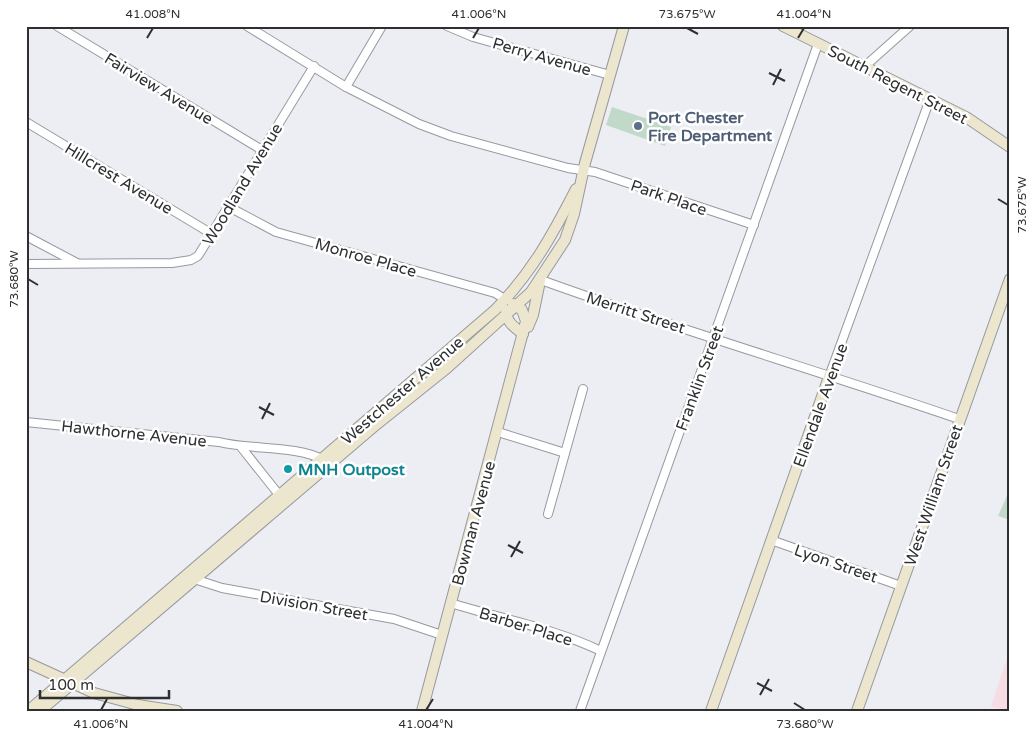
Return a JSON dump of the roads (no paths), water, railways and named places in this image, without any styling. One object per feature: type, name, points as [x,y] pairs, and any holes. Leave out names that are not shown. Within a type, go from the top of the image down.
[{"type":"street","name":"Fairview Avenue","points":[[57,26],[262,150]]},
{"type":"street","name":"Park Place","points":[[247,26],[346,87],[419,124],[451,136],[582,173],[595,172],[754,225]]},
{"type":"street","points":[[346,87],[382,26]]},
{"type":"street","name":"Perry Avenue","points":[[447,26],[473,37],[610,75]]},
{"type":"street","name":"Westchester Avenue","points":[[190,578],[280,496],[326,462],[506,317],[540,280],[564,240],[574,214],[582,173],[624,26]]},
{"type":"street","name":"South Regent Street","points":[[783,26],[966,117],[1010,147]]},
{"type":"street","points":[[864,67],[910,26]]},
{"type":"street","name":"Franklin Street","points":[[580,711],[818,44]]},
{"type":"street","name":"Woodland Avenue","points":[[26,264],[126,265],[191,260],[198,256],[314,66]]},
{"type":"street","name":"Ellendale Avenue","points":[[710,711],[930,99]]},
{"type":"street","name":"Hillcrest Avenue","points":[[26,122],[212,234]]},
{"type":"street","name":"Westchester Avenue","points":[[28,711],[69,681],[190,578],[294,495],[326,462],[506,300],[533,267],[548,243],[582,173]]},
{"type":"street","name":"Monroe Place","points":[[229,207],[276,232],[495,293],[506,300]]},
{"type":"street","points":[[26,236],[79,264]]},
{"type":"street","name":"West William Street","points":[[857,711],[1010,279]]},
{"type":"street","points":[[506,300],[506,317],[523,334],[533,315],[540,280]]},
{"type":"street","name":"Merritt Street","points":[[540,280],[714,338],[830,374],[959,419]]},
{"type":"street","points":[[506,300],[516,307]]},
{"type":"street","name":"Bowman Avenue","points":[[422,711],[523,334],[526,317],[516,307]]},
{"type":"street","points":[[548,514],[583,389]]},
{"type":"street","name":"Hawthorne Avenue","points":[[26,422],[219,442],[241,448],[298,453],[326,462]]},
{"type":"street","points":[[498,432],[565,453]]},
{"type":"street","points":[[241,448],[280,496],[294,495]]},
{"type":"street","name":"Lyon Street","points":[[771,540],[901,586]]},
{"type":"street","name":"Division Street","points":[[190,578],[222,588],[394,619],[442,635]]},
{"type":"street","name":"Barber Place","points":[[451,603],[560,634],[601,651]]},
{"type":"street","points":[[26,662],[94,692],[138,705],[177,711]]},
{"type":"street","name":"Westchester Avenue","points":[[40,711],[69,681]]},
{"type":"place","name":"Port Chester Fire Department","points":[[638,126]]},
{"type":"place","name":"MNH Outpost","points":[[288,469]]}]
